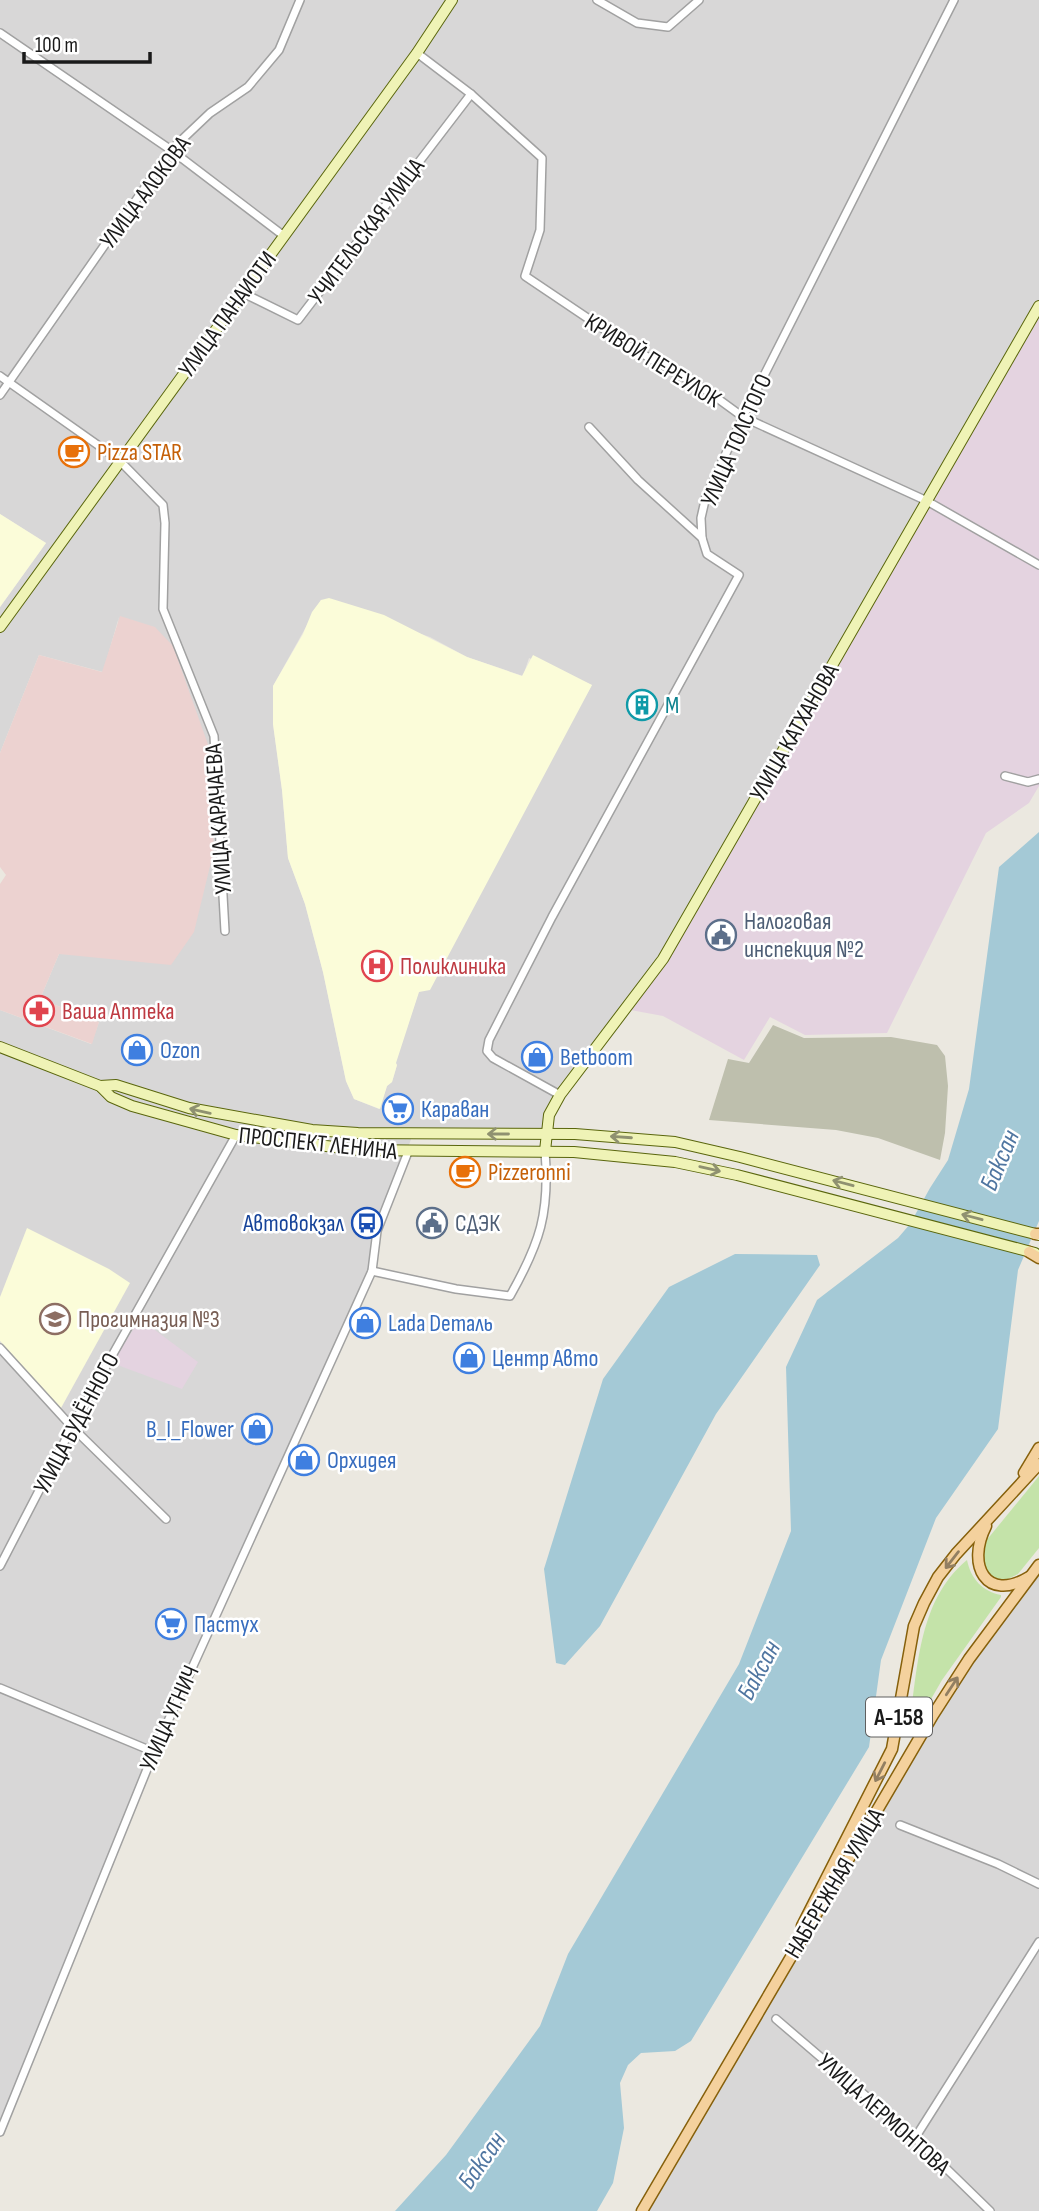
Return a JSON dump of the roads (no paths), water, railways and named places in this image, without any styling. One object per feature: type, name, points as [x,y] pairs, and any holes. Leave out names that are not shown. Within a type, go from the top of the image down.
[{"type":"main road","name":"УЛИЦА ПАНАИОТИ","points":[[0,627],[417,53],[452,0]]},
{"type":"main road","name":"УЛИЦА КАТХАНОВА","points":[[545,1151],[549,1115],[560,1095],[663,959],[1039,306]]},
{"type":"main road","name":"ПРОСПЕКТ ЛЕНИНА","points":[[0,1047],[100,1086],[111,1097],[132,1106],[236,1135],[359,1150],[408,1153],[545,1151],[675,1161],[1036,1254]]},
{"type":"main road","name":"ПРОСПЕКТ ЛЕНИНА","points":[[100,1086],[116,1085],[189,1108],[312,1130],[358,1133],[587,1135],[675,1142],[1038,1234]]},
{"type":"main road","points":[[1013,1490],[1039,1448]]},
{"type":"main road","name":"А-158","points":[[791,1955],[808,1912],[892,1749],[914,1626],[924,1603],[938,1577],[956,1554],[1039,1464]]},
{"type":"main road","points":[[996,1508],[981,1537],[976,1559],[979,1569],[984,1576],[1000,1585],[1009,1586],[1018,1583],[1035,1570]]},
{"type":"main road","name":"НАБЕРЕЖНАЯ УЛИЦА","points":[[642,2211],[933,1715],[969,1659],[1035,1570]]},
{"type":"street","name":"УЛИЦА АЛОКОВА","points":[[0,396],[171,149],[210,113],[248,87],[279,50],[299,0]]},
{"type":"street","points":[[597,0],[637,23],[668,27],[699,0]]},
{"type":"street","name":"УЛИЦА ТОЛСТОГО","points":[[560,1095],[493,1058],[487,1051],[489,1040],[552,917],[739,575],[707,554],[702,538],[701,517],[706,496],[743,417],[954,0]]},
{"type":"street","points":[[0,33],[171,149],[284,236]]},
{"type":"street","name":"КРИВОЙ ПЕРЕУЛОК","points":[[417,53],[471,94],[542,158],[540,230],[525,276],[632,348],[706,390],[743,417],[926,501],[1039,565]]},
{"type":"street","name":"УЧИТЕЛЬСКАЯ УЛИЦА","points":[[243,293],[298,320],[471,94]]},
{"type":"street","name":"УЛИЦА КАРАЧАЕВА","points":[[0,376],[120,460],[163,505],[163,609],[214,736],[226,932]]},
{"type":"street","points":[[589,427],[638,480],[702,538]]},
{"type":"street","points":[[1004,776],[1028,782],[1039,779]]},
{"type":"street","name":"УЛИЦА БУДЁННОГО","points":[[0,1566],[72,1427],[236,1135]]},
{"type":"street","points":[[372,1271],[456,1289],[510,1296],[541,1231],[547,1191],[545,1151]]},
{"type":"street","name":"УЛИЦА УГНИЧ","points":[[0,2132],[154,1752],[372,1271],[377,1231],[408,1153]]},
{"type":"street","points":[[0,1348],[72,1427],[166,1519]]},
{"type":"street","points":[[0,1688],[154,1752]]},
{"type":"street","points":[[900,1825],[998,1864],[1039,1884]]},
{"type":"street","points":[[915,2138],[1039,1942]]},
{"type":"street","name":"УЛИЦА ЛЕРМОНТОВА","points":[[776,2019],[915,2138],[990,2211]]},
{"type":"water","name":"Баксан","points":[[1039,832],[1039,1221],[1018,1270],[998,1429],[936,1518],[881,1660],[869,1747],[691,2041],[675,2051],[641,2053],[628,2065],[620,2083],[624,2128],[613,2183],[597,2211],[395,2211],[446,2155],[540,2026],[568,1954],[739,1664],[791,1531],[786,1367],[817,1300],[898,1238],[910,1224],[948,1160],[969,1089],[999,867]]},
{"type":"water","points":[[735,1254],[817,1255],[820,1265],[716,1414],[600,1626],[565,1665],[556,1663],[544,1569],[603,1379],[669,1287]]},
{"type":"place","name":"Pizza STAR","points":[[74,452]]},
{"type":"place","name":"М","points":[[642,705]]},
{"type":"place","name":"Налоговая инспекция №2","points":[[721,935]]},
{"type":"place","name":"Поликлиника","points":[[377,966]]},
{"type":"place","name":"Ваша Аптека","points":[[39,1011]]},
{"type":"place","name":"Ozon","points":[[137,1050]]},
{"type":"place","name":"Betboom","points":[[537,1057]]},
{"type":"place","name":"Караван","points":[[398,1109]]},
{"type":"place","name":"Pizzeronni","points":[[465,1172]]},
{"type":"place","name":"Автовокзал","points":[[367,1223]]},
{"type":"place","name":"СДЭК","points":[[432,1223]]},
{"type":"place","name":"Прогимназия №3","points":[[55,1319]]},
{"type":"place","name":"Lada Dеталь","points":[[365,1323]]},
{"type":"place","name":"Центр Авто","points":[[469,1358]]},
{"type":"place","name":"B_I_Flower","points":[[257,1429]]},
{"type":"place","name":"Орхидея","points":[[304,1460]]},
{"type":"place","name":"Пастух","points":[[171,1624]]}]
